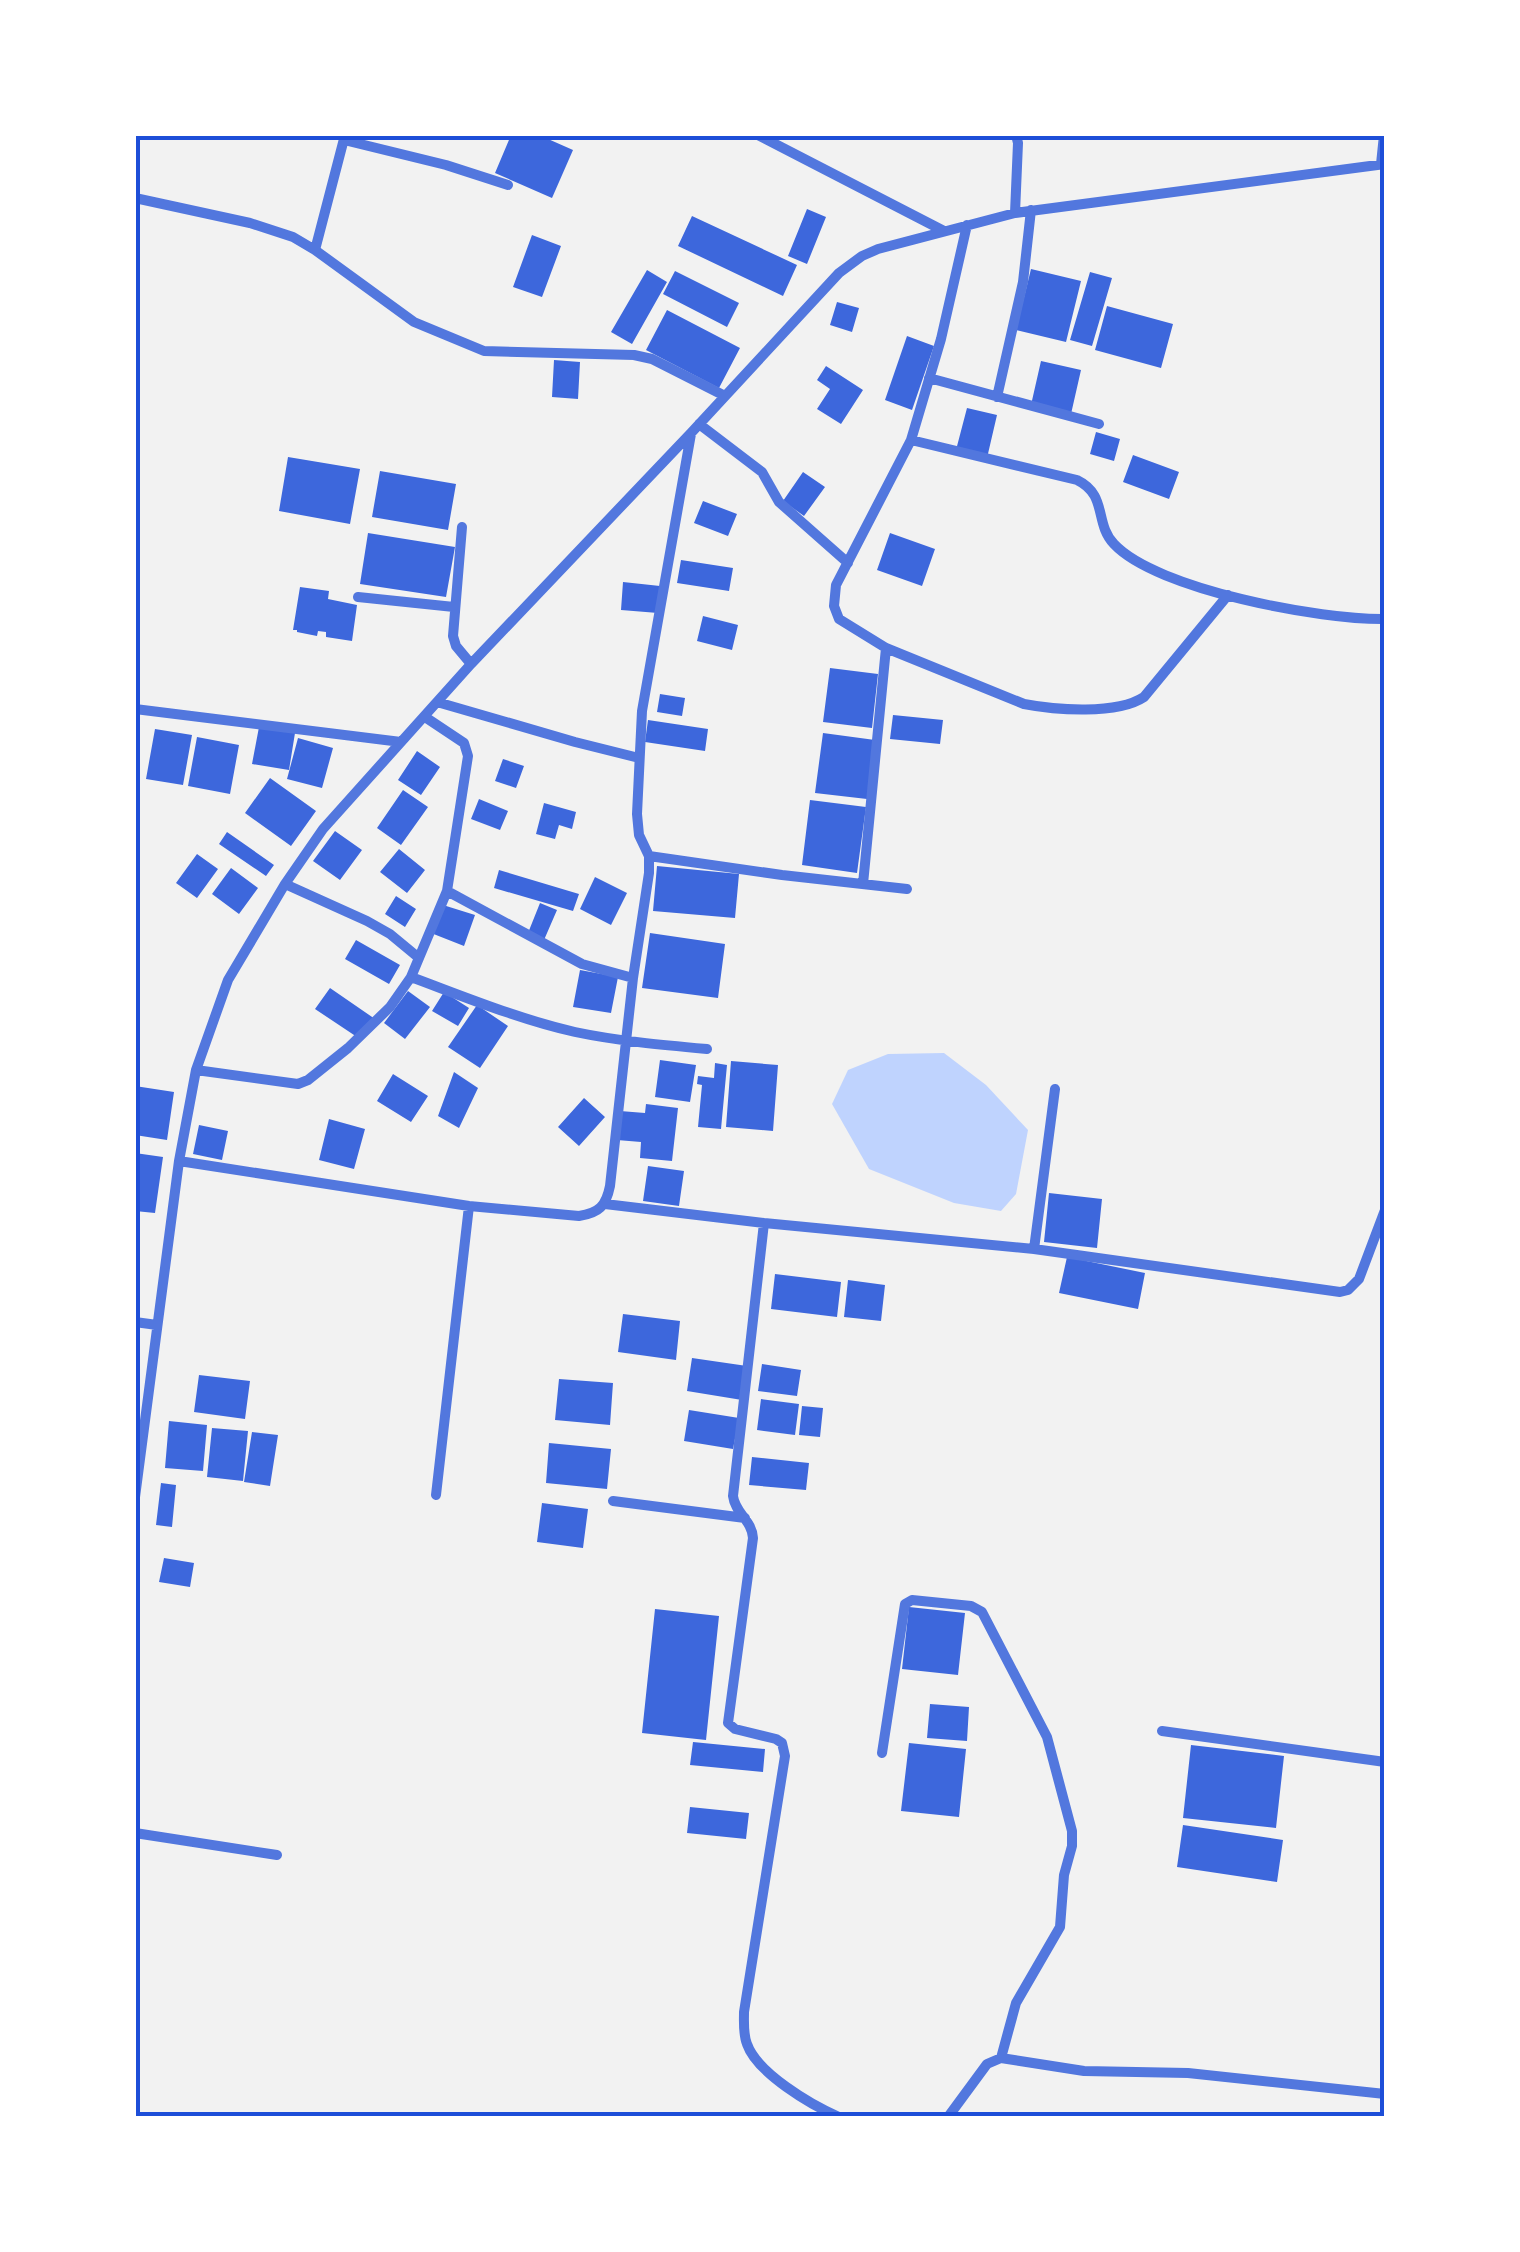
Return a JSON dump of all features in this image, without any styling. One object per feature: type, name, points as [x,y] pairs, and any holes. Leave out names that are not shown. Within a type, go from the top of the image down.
[{"type":"street","points":[[758,135],[945,231]]},
{"type":"street","points":[[1015,213],[1016,135]]},
{"type":"street","points":[[135,1496],[179,1162],[196,1070],[228,980],[323,828],[471,664],[839,273],[854,262],[878,249],[1015,213],[1383,164],[1384,135]]},
{"type":"street","points":[[315,250],[345,137],[508,185]]},
{"type":"street","points":[[135,198],[293,237],[414,322],[484,351],[634,355],[652,359],[725,396]]},
{"type":"street","points":[[997,397],[1022,282],[1032,210]]},
{"type":"street","points":[[967,224],[941,338],[911,440],[836,585],[835,613],[839,619],[886,648],[1024,704],[1044,708],[1118,707],[1144,697],[1228,595]]},
{"type":"street","points":[[930,378],[1099,424]]},
{"type":"street","points":[[695,428],[762,472],[784,508],[848,563]]},
{"type":"street","points":[[179,1162],[469,1206],[580,1216],[592,1214],[605,1204],[649,856],[639,836],[638,823],[644,697],[695,428]]},
{"type":"street","points":[[911,440],[1086,484],[1096,496],[1112,542],[1153,571],[1180,583],[1320,614],[1385,619]]},
{"type":"street","points":[[462,527],[453,636],[471,664]]},
{"type":"street","points":[[358,596],[454,607]]},
{"type":"street","points":[[862,884],[886,648]]},
{"type":"street","points":[[438,702],[639,758]]},
{"type":"street","points":[[135,709],[400,742]]},
{"type":"street","points":[[196,1070],[298,1084],[308,1080],[390,1007],[411,977],[447,891],[468,756],[464,743],[424,717]]},
{"type":"street","points":[[649,856],[907,889]]},
{"type":"street","points":[[285,884],[367,921],[419,958]]},
{"type":"street","points":[[447,891],[582,964],[633,978]]},
{"type":"street","points":[[411,977],[541,1023],[626,1041],[706,1050]]},
{"type":"street","points":[[1034,1248],[1055,1090]]},
{"type":"street","points":[[605,1204],[1034,1248],[1340,1292],[1359,1279],[1385,1210]]},
{"type":"street","points":[[436,1495],[469,1206]]},
{"type":"street","points":[[764,1223],[733,1496],[754,1538],[728,1723],[735,1729],[776,1739],[782,1743],[785,1756],[744,2031],[747,2047],[782,2085],[838,2117]]},
{"type":"street","points":[[135,1322],[156,1325]]},
{"type":"street","points":[[613,1501],[745,1518]]},
{"type":"street","points":[[882,1753],[905,1604],[912,1600],[971,1606],[982,1612],[1047,1737],[1072,1832],[1060,1928],[1016,2002],[1001,2058]]},
{"type":"street","points":[[1162,1732],[1385,1762]]},
{"type":"street","points":[[135,1833],[276,1855]]},
{"type":"street","points":[[948,2117],[987,2064],[1001,2058],[1084,2071],[1188,2073],[1385,2094]]},
{"type":"water","points":[[944,1053],[986,1085],[1028,1130],[1016,1194],[1001,1211],[954,1203],[869,1169],[832,1104],[848,1070],[888,1054]]},
{"type":"building","points":[[511,135],[539,135],[573,150],[552,198],[495,173]]},
{"type":"building","points":[[807,209],[826,217],[807,264],[788,256]]},
{"type":"building","points":[[692,216],[797,265],[783,296],[678,246]]},
{"type":"building","points":[[532,235],[561,246],[542,297],[513,287]]},
{"type":"building","points":[[1031,269],[1081,281],[1066,342],[1016,330]]},
{"type":"building","points":[[647,270],[667,282],[632,344],[611,332]]},
{"type":"building","points":[[675,271],[739,303],[727,327],[663,294]]},
{"type":"building","points":[[1090,272],[1112,278],[1092,346],[1070,340]]},
{"type":"building","points":[[837,302],[859,308],[852,332],[830,325]]},
{"type":"building","points":[[1107,306],[1173,324],[1161,368],[1095,350]]},
{"type":"building","points":[[667,310],[740,348],[719,388],[646,350]]},
{"type":"building","points":[[907,336],[934,346],[912,410],[885,400]]},
{"type":"building","points":[[554,360],[580,362],[578,399],[552,397]]},
{"type":"building","points":[[1041,361],[1081,370],[1071,414],[1031,405]]},
{"type":"building","points":[[826,366],[863,390],[841,424],[817,409],[830,389],[817,380]]},
{"type":"building","points":[[967,408],[997,415],[987,458],[956,450]]},
{"type":"building","points":[[1096,432],[1120,439],[1114,461],[1090,454]]},
{"type":"building","points":[[1133,455],[1179,472],[1169,499],[1123,482]]},
{"type":"building","points":[[288,457],[360,469],[350,524],[279,511]]},
{"type":"building","points":[[380,471],[456,484],[448,530],[372,517]]},
{"type":"building","points":[[803,472],[825,487],[804,516],[783,501]]},
{"type":"building","points":[[703,501],[737,514],[728,536],[694,523]]},
{"type":"building","points":[[368,533],[455,547],[446,597],[360,584]]},
{"type":"building","points":[[890,533],[935,549],[922,586],[877,570]]},
{"type":"building","points":[[681,560],[733,568],[729,591],[677,583]]},
{"type":"building","points":[[623,582],[660,586],[658,613],[621,610]]},
{"type":"building","points":[[300,587],[329,591],[328,599],[357,605],[352,641],[326,637],[326,632],[318,631],[317,636],[293,630]]},
{"type":"building","points":[[703,616],[738,625],[732,650],[697,641]]},
{"type":"building","points":[[830,668],[878,674],[872,728],[823,722]]},
{"type":"building","points":[[660,694],[685,698],[682,716],[657,712]]},
{"type":"building","points":[[893,715],[943,720],[940,744],[890,739]]},
{"type":"building","points":[[648,720],[708,729],[705,751],[645,742]]},
{"type":"building","points":[[259,727],[295,733],[289,770],[252,764]]},
{"type":"building","points":[[155,729],[192,735],[183,785],[146,779]]},
{"type":"building","points":[[823,733],[875,740],[867,799],[815,793]]},
{"type":"building","points":[[197,737],[239,745],[230,794],[188,786]]},
{"type":"building","points":[[298,738],[333,748],[322,788],[287,779]]},
{"type":"building","points":[[417,751],[440,767],[421,795],[398,780]]},
{"type":"building","points":[[503,759],[524,766],[516,788],[495,781]]},
{"type":"building","points":[[270,778],[316,811],[291,846],[245,813]]},
{"type":"building","points":[[403,790],[428,807],[401,845],[377,828]]},
{"type":"building","points":[[479,799],[508,811],[500,830],[471,819]]},
{"type":"building","points":[[810,800],[866,807],[857,873],[802,865]]},
{"type":"building","points":[[544,803],[576,812],[572,829],[559,825],[555,839],[536,834]]},
{"type":"building","points":[[335,831],[362,850],[340,880],[313,861]]},
{"type":"building","points":[[227,832],[274,865],[266,876],[219,844]]},
{"type":"building","points":[[399,849],[425,870],[407,893],[380,872]]},
{"type":"building","points":[[197,854],[218,869],[197,898],[176,883]]},
{"type":"building","points":[[657,866],[739,874],[735,918],[653,911]]},
{"type":"building","points":[[231,868],[258,888],[239,914],[212,894]]},
{"type":"building","points":[[499,870],[579,894],[573,911],[494,888]]},
{"type":"building","points":[[595,877],[627,893],[611,925],[580,909]]},
{"type":"building","points":[[396,896],[416,909],[405,927],[385,914]]},
{"type":"building","points":[[540,903],[557,910],[544,940],[528,933]]},
{"type":"building","points":[[443,905],[475,915],[464,946],[431,933]]},
{"type":"building","points":[[650,933],[725,944],[718,998],[642,988]]},
{"type":"building","points":[[356,940],[400,965],[389,984],[345,959]]},
{"type":"building","points":[[580,970],[618,977],[611,1013],[573,1007]]},
{"type":"building","points":[[330,988],[375,1019],[357,1037],[315,1009]]},
{"type":"building","points":[[408,991],[430,1007],[405,1039],[384,1023]]},
{"type":"building","points":[[444,992],[469,1008],[458,1026],[432,1011]]},
{"type":"building","points":[[477,1005],[508,1026],[480,1068],[448,1047]]},
{"type":"building","points":[[660,1060],[696,1065],[690,1102],[655,1097]]},
{"type":"building","points":[[731,1061],[778,1065],[773,1131],[726,1127]]},
{"type":"building","points":[[715,1063],[727,1065],[721,1129],[698,1127],[702,1085],[697,1084],[698,1076],[714,1078]]},
{"type":"building","points":[[454,1072],[478,1088],[459,1128],[438,1116]]},
{"type":"building","points":[[393,1074],[428,1096],[411,1122],[377,1101]]},
{"type":"building","points":[[135,1086],[174,1092],[167,1140],[135,1135]]},
{"type":"building","points":[[584,1098],[605,1117],[579,1146],[558,1127]]},
{"type":"building","points":[[646,1104],[678,1108],[672,1161],[640,1158],[641,1142],[617,1140],[620,1111],[645,1113]]},
{"type":"building","points":[[329,1119],[365,1129],[354,1169],[319,1160]]},
{"type":"building","points":[[199,1125],[228,1131],[222,1160],[193,1154]]},
{"type":"building","points":[[135,1153],[163,1157],[155,1213],[135,1211]]},
{"type":"building","points":[[648,1166],[684,1171],[679,1206],[643,1201]]},
{"type":"building","points":[[1049,1193],[1102,1199],[1097,1248],[1044,1242]]},
{"type":"building","points":[[1067,1257],[1145,1273],[1138,1309],[1059,1293]]},
{"type":"building","points":[[775,1274],[841,1282],[837,1317],[771,1309]]},
{"type":"building","points":[[848,1280],[885,1285],[881,1321],[844,1317]]},
{"type":"building","points":[[623,1314],[680,1321],[676,1360],[618,1352]]},
{"type":"building","points":[[692,1358],[747,1366],[742,1400],[687,1391]]},
{"type":"building","points":[[762,1364],[801,1370],[797,1396],[758,1391]]},
{"type":"building","points":[[199,1375],[250,1381],[245,1419],[194,1412]]},
{"type":"building","points":[[559,1379],[613,1383],[610,1425],[555,1420]]},
{"type":"building","points":[[761,1399],[799,1404],[795,1435],[757,1430]]},
{"type":"building","points":[[802,1406],[823,1408],[820,1437],[799,1435]]},
{"type":"building","points":[[689,1410],[739,1418],[733,1449],[684,1441]]},
{"type":"building","points":[[169,1421],[207,1425],[203,1471],[165,1468]]},
{"type":"building","points":[[212,1428],[248,1431],[243,1481],[207,1477]]},
{"type":"building","points":[[252,1432],[278,1435],[270,1486],[244,1482]]},
{"type":"building","points":[[549,1443],[611,1449],[607,1489],[546,1483]]},
{"type":"building","points":[[752,1457],[809,1463],[806,1490],[749,1485]]},
{"type":"building","points":[[161,1483],[176,1485],[172,1527],[156,1525]]},
{"type":"building","points":[[542,1503],[588,1509],[583,1548],[537,1542]]},
{"type":"building","points":[[164,1558],[194,1563],[190,1587],[159,1582]]},
{"type":"building","points":[[909,1607],[965,1613],[958,1675],[902,1669]]},
{"type":"building","points":[[655,1609],[719,1616],[706,1740],[642,1733]]},
{"type":"building","points":[[930,1704],[969,1707],[967,1741],[927,1738]]},
{"type":"building","points":[[693,1742],[765,1749],[763,1772],[690,1765]]},
{"type":"building","points":[[909,1743],[966,1749],[959,1817],[901,1811]]},
{"type":"building","points":[[1191,1745],[1284,1756],[1276,1828],[1183,1818]]},
{"type":"building","points":[[690,1807],[749,1813],[746,1839],[687,1833]]},
{"type":"building","points":[[1183,1825],[1283,1840],[1277,1882],[1177,1867]]}]
